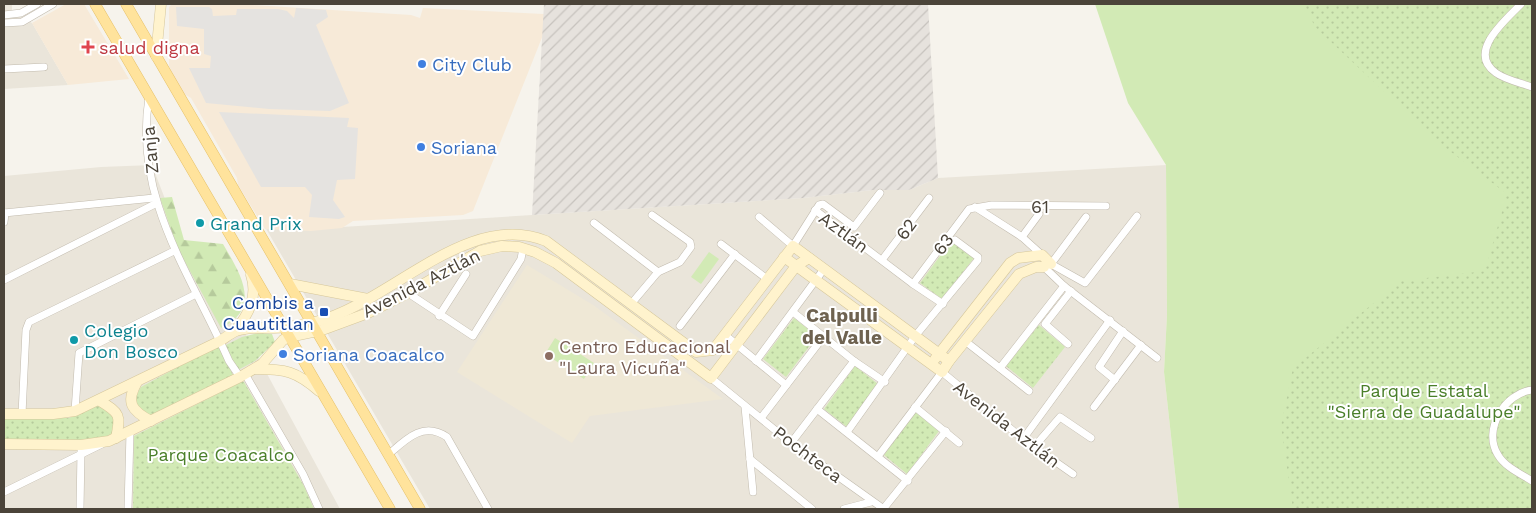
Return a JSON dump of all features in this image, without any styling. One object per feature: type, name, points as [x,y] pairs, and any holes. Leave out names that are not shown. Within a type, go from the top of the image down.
[{"type":"main road","points":[[95,4],[246,262],[282,326],[286,339],[390,509]]},
{"type":"main road","points":[[126,4],[420,509]]},
{"type":"street","points":[[4,15],[21,13],[37,4]]},
{"type":"street","points":[[4,23],[22,22],[53,4]]},
{"type":"street","points":[[156,56],[160,4]]},
{"type":"street","points":[[1521,4],[1489,39],[1485,55],[1487,62],[1497,74],[1532,87]]},
{"type":"street","points":[[4,69],[44,68]]},
{"type":"street","name":"Zanja","points":[[149,97],[148,145],[155,200],[174,252],[229,361],[246,373],[303,474],[319,509]]},
{"type":"street","points":[[815,210],[823,204],[854,227],[880,193]]},
{"type":"street","name":"62","points":[[882,260],[929,198]]},
{"type":"street","points":[[4,222],[4,213],[155,200]]},
{"type":"street","points":[[4,280],[155,200]]},
{"type":"street","name":"61","points":[[974,207],[1106,206]]},
{"type":"street","points":[[974,207],[1022,237],[1042,254],[1048,266],[1064,286],[1158,358]]},
{"type":"street","name":"63","points":[[913,284],[969,209],[974,207]]},
{"type":"street","name":"Aztlán","points":[[793,246],[815,210],[913,284],[944,304]]},
{"type":"street","points":[[1022,237],[1040,214]]},
{"type":"street","points":[[631,304],[658,272],[680,262],[691,244],[652,215]]},
{"type":"street","points":[[1048,266],[1086,216]]},
{"type":"street","points":[[1048,266],[1085,283],[1137,216]]},
{"type":"street","points":[[759,217],[793,246]]},
{"type":"street","points":[[594,224],[658,272]]},
{"type":"street","name":"Avenida Aztlán","points":[[286,339],[368,299],[460,246],[500,235],[520,234],[546,241],[696,352],[713,350],[793,246],[949,361]]},
{"type":"street","points":[[847,432],[885,382],[916,335],[944,304],[979,258],[955,240]]},
{"type":"street","points":[[721,244],[767,279]]},
{"type":"street","name":"Avenida Aztlán","points":[[314,327],[373,310],[408,293],[480,251],[502,246],[523,248],[556,263],[711,378]]},
{"type":"street","points":[[408,293],[439,316],[473,336],[521,260],[523,248]]},
{"type":"street","points":[[22,414],[26,330],[29,322],[174,252]]},
{"type":"street","points":[[680,326],[735,254]]},
{"type":"street","points":[[931,364],[1010,263],[1018,258],[1042,254]]},
{"type":"street","name":"Avenida Aztlán","points":[[784,257],[942,372],[1023,439],[1072,474]]},
{"type":"street","points":[[711,378],[796,266],[809,258]]},
{"type":"street","points":[[4,414],[65,414],[75,411],[220,341],[236,331],[247,316],[254,294],[254,284],[246,262]]},
{"type":"street","name":"Avenida Aztlán","points":[[942,372],[1019,274],[1036,267],[1048,266]]},
{"type":"street","points":[[756,361],[817,281],[824,269]]},
{"type":"street","points":[[439,316],[466,274]]},
{"type":"street","points":[[290,284],[368,299],[373,310]]},
{"type":"street","points":[[1000,368],[1064,286]]},
{"type":"street","points":[[1068,344],[1045,324],[1071,291]]},
{"type":"street","points":[[75,411],[79,352],[196,294]]},
{"type":"street","points":[[793,312],[854,361],[885,382]]},
{"type":"street","points":[[1023,439],[1110,320]]},
{"type":"street","points":[[236,331],[282,326],[314,327]]},
{"type":"street","points":[[1115,380],[1099,367],[1123,331]]},
{"type":"street","points":[[725,335],[736,346],[786,385]]},
{"type":"street","points":[[761,418],[824,336]]},
{"type":"street","points":[[4,492],[81,450],[130,432],[246,373],[275,352],[286,339]]},
{"type":"street","points":[[965,341],[1029,391]]},
{"type":"street","points":[[677,353],[684,343]]},
{"type":"street","points":[[1094,407],[1141,346]]},
{"type":"street","points":[[791,442],[854,361]]},
{"type":"street","points":[[246,373],[290,371],[302,376],[319,391]]},
{"type":"street","points":[[878,455],[942,372]]},
{"type":"street","name":"Pochteca","points":[[711,378],[745,407],[871,502],[884,508],[908,480]]},
{"type":"street","points":[[138,381],[132,392],[133,407],[137,414],[151,421]]},
{"type":"street","points":[[1532,390],[1522,392],[1503,406],[1495,429],[1494,443],[1498,455],[1504,462],[1532,481]]},
{"type":"street","points":[[100,400],[114,409],[118,415],[119,422],[112,439]]},
{"type":"street","name":"Pochteca","points":[[745,407],[753,492]]},
{"type":"street","points":[[915,407],[959,443]]},
{"type":"street","points":[[816,408],[908,480],[946,431]]},
{"type":"street","points":[[1034,447],[1060,417],[1091,438]]},
{"type":"street","points":[[388,454],[407,439],[426,430],[437,430],[447,437],[488,509]]},
{"type":"street","points":[[128,509],[130,432]]},
{"type":"street","points":[[4,444],[81,450]]},
{"type":"street","points":[[80,509],[81,450]]},
{"type":"street","points":[[750,459],[812,509]]},
{"type":"street","name":"Pochteca","points":[[844,509],[871,502]]},
{"type":"shaded area","points":[[4,4],[12,4],[12,11],[32,23],[68,85],[4,89]]},
{"type":"shaded area","points":[[66,4],[84,4],[129,79],[68,85],[32,23]]},
{"type":"shaded area","points":[[172,4],[237,4],[411,15],[420,18],[423,8],[544,14],[543,35],[473,211],[463,215],[353,221],[342,228],[311,231],[265,229],[238,185],[237,178],[191,98],[181,92],[169,66],[169,7]]},
{"type":"shaded area","points":[[544,4],[928,4],[938,178],[909,190],[873,190],[803,198],[532,215]]},
{"type":"shaded area","points":[[176,7],[209,7],[212,9],[213,16],[236,15],[237,9],[278,9],[287,11],[294,18],[296,8],[326,10],[328,17],[316,25],[349,103],[330,111],[269,109],[206,103],[189,68],[210,68],[211,56],[204,54],[204,29],[177,26]]},
{"type":"shaded area","points":[[219,112],[349,118],[347,127],[358,128],[355,179],[337,180],[333,200],[345,217],[339,219],[309,217],[312,195],[305,187],[261,187]]},
{"type":"shaded area","points":[[152,165],[183,246],[219,285],[340,509],[4,509],[4,176],[101,167]]},
{"type":"shaded area","name":"Calpulli del Valle","points":[[1166,165],[1167,315],[1164,372],[1179,509],[430,509],[265,227],[342,227],[803,198],[873,190],[909,190],[938,178]]},
{"type":"shaded area","name":"Centro Educacional \"Laura Vicuña\"","points":[[527,265],[593,305],[723,399],[590,416],[572,443],[457,372]]},
{"type":"green space","points":[[1095,4],[1532,4],[1532,509],[1179,509],[1164,372],[1167,315],[1166,165],[1128,103]]},
{"type":"green space","name":"Parque Estatal \"Sierra de Guadalupe\"","points":[[1304,4],[1532,4],[1532,509],[1293,509],[1281,426],[1293,368],[1401,281],[1485,271],[1507,194],[1439,143],[1315,27]]},
{"type":"green space","points":[[172,197],[184,240],[223,244],[241,278],[245,300],[241,311],[234,320],[221,328],[178,249],[160,198]]},
{"type":"green space","points":[[951,241],[974,258],[942,299],[920,283]]},
{"type":"green space","points":[[709,252],[719,259],[701,284],[691,277]]},
{"type":"green space","points":[[794,318],[817,336],[786,377],[763,359]]},
{"type":"green space","points":[[1039,325],[1065,347],[1033,388],[1006,366]]},
{"type":"green space","points":[[258,333],[272,334],[275,342],[255,361],[238,370],[224,346],[242,337]]},
{"type":"green space","points":[[555,338],[594,363],[584,379],[545,354]]},
{"type":"green space","points":[[219,345],[233,375],[153,415],[146,415],[136,405],[135,397],[141,387]]},
{"type":"green space","points":[[855,366],[878,384],[847,427],[824,409]]},
{"type":"green space","name":"Parque Coacalco","points":[[244,382],[304,486],[314,509],[133,509],[134,436]]},
{"type":"green space","points":[[97,406],[104,406],[115,416],[114,431],[109,437],[81,442],[4,441],[4,417],[69,418]]},
{"type":"green space","points":[[916,411],[939,431],[907,474],[884,455]]},
{"type":"place","name":"salud digna","points":[[88,47]]},
{"type":"place","name":"City Club","points":[[422,64]]},
{"type":"place","name":"Soriana","points":[[421,147]]},
{"type":"place","name":"Grand Prix","points":[[200,223]]},
{"type":"place","name":"Combis a Cuautitlan","points":[[324,312]]},
{"type":"place","name":"Colegio Don Bosco","points":[[74,340]]},
{"type":"place","name":"Soriana Coacalco","points":[[283,354]]},
{"type":"place","name":"Centro Educacional \"Laura Vicuña\"","points":[[549,356]]},
{"type":"district","name":"Calpulli del Valle","points":[[842,326]]}]
